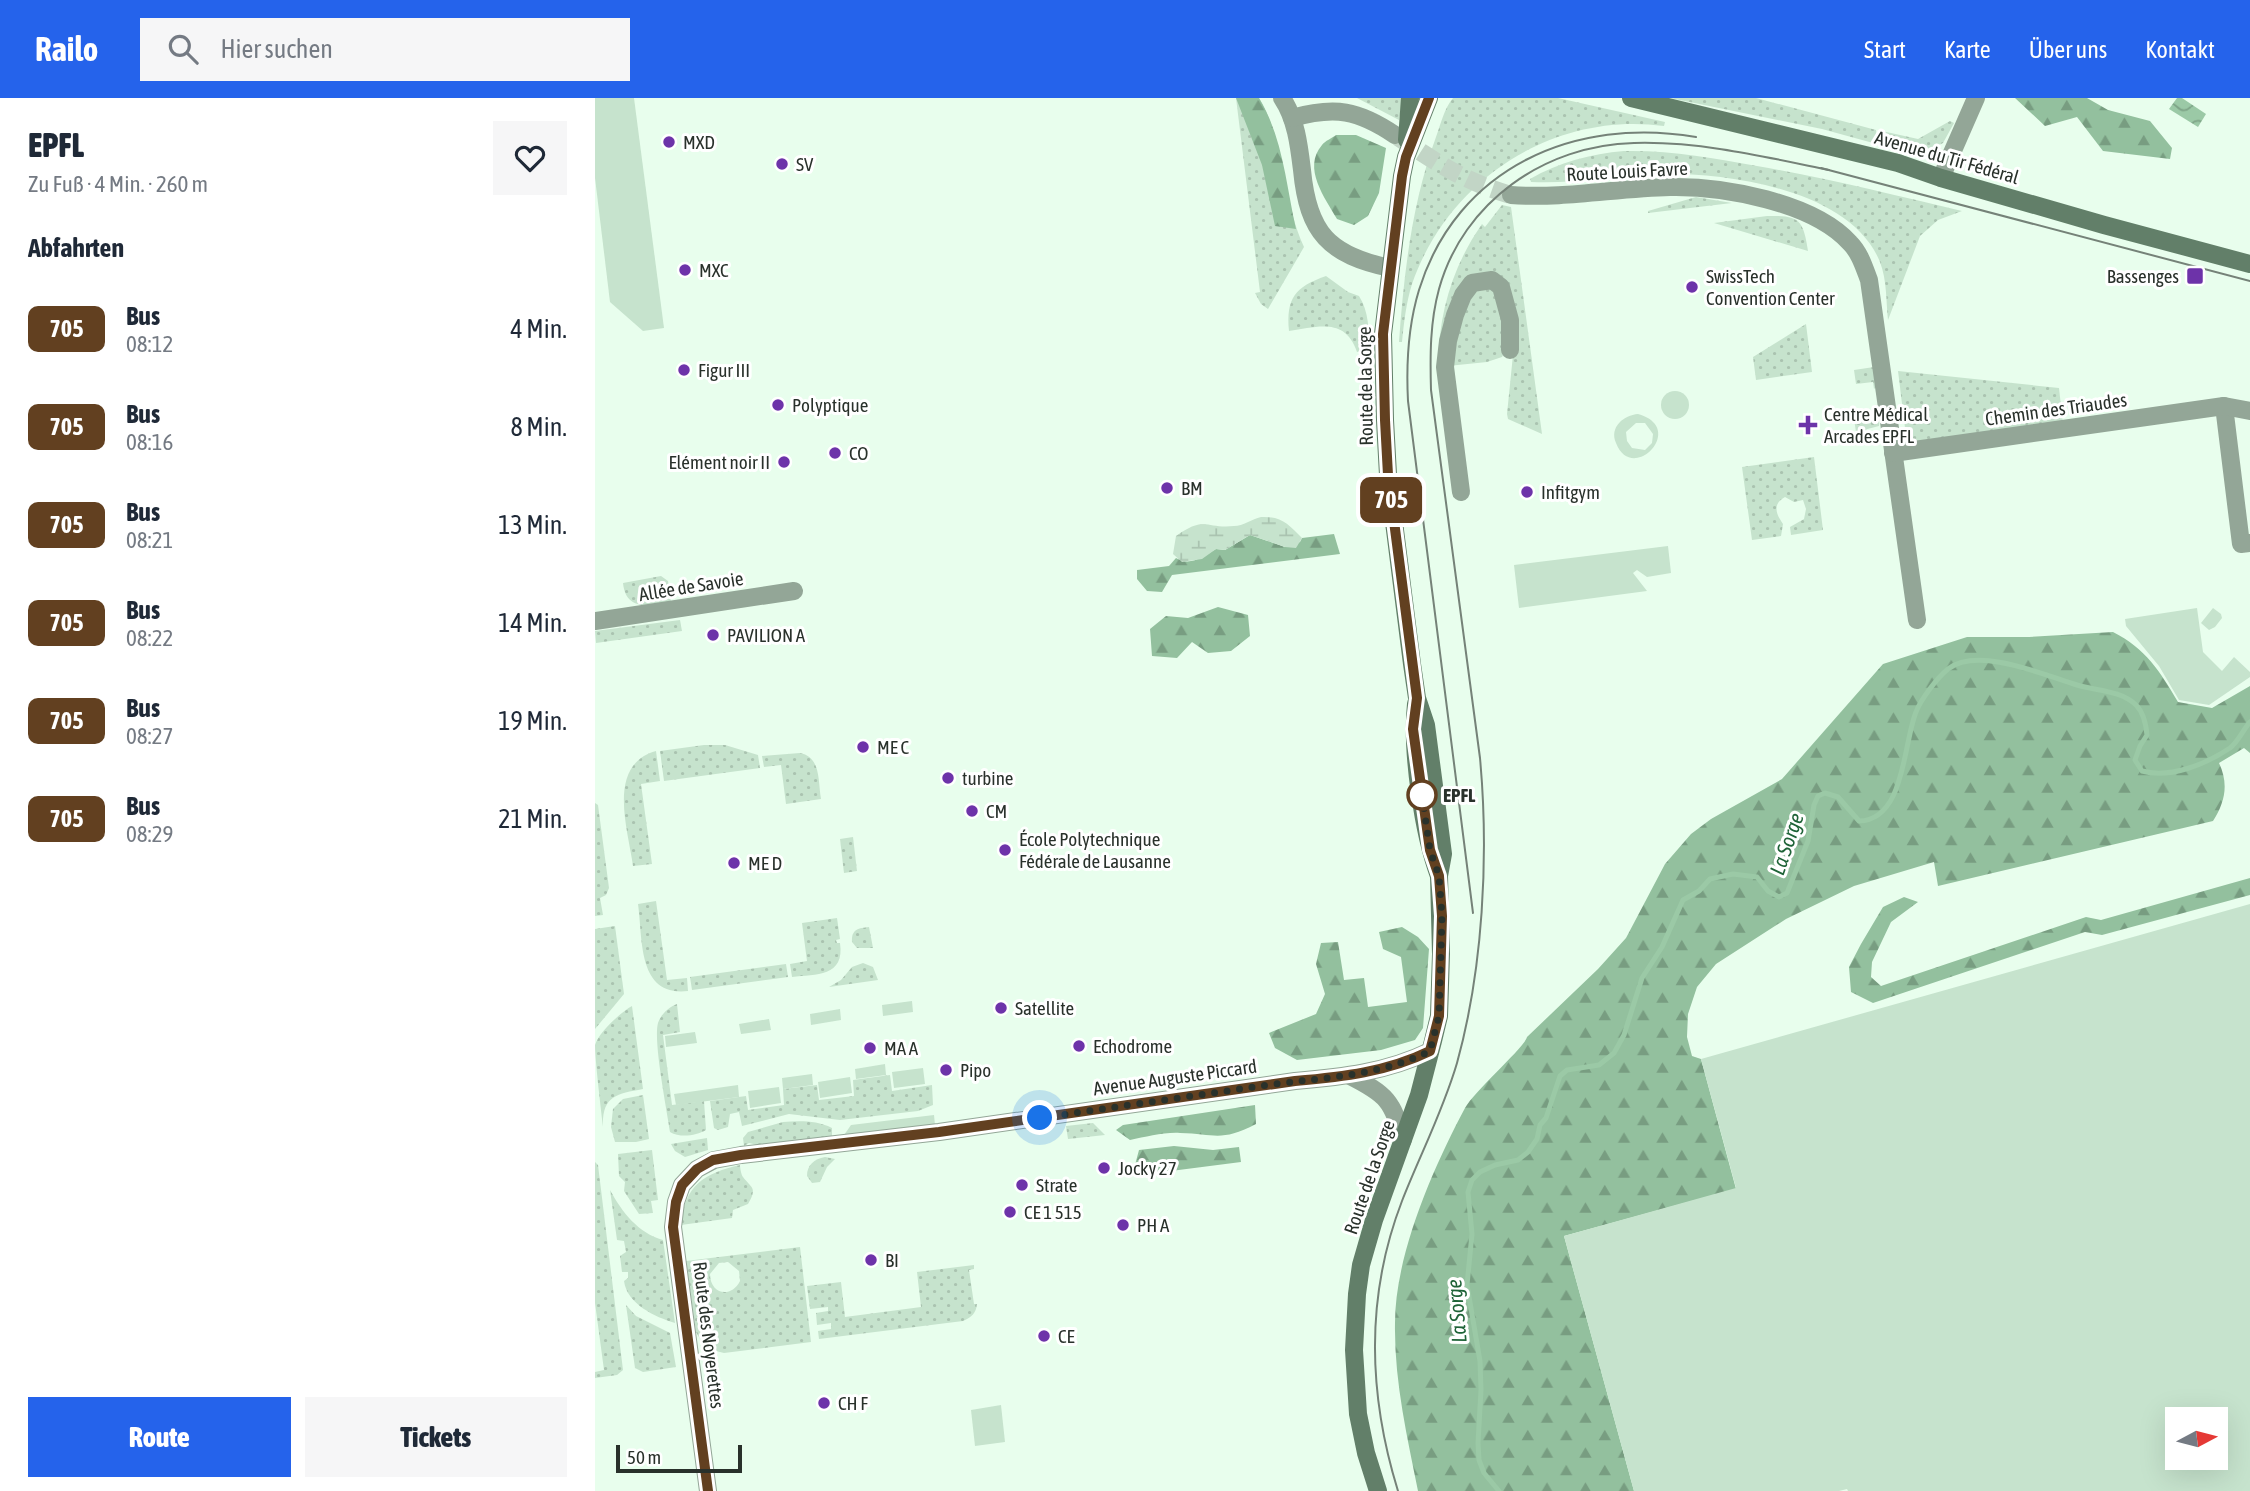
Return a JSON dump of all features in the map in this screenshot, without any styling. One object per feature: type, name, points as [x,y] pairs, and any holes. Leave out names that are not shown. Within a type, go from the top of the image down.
[{"type":"street","points":[[1282,98],[1292,118],[1300,150],[1303,187],[1320,233],[1346,255],[1360,262],[1390,268]]},
{"type":"street","name":"Route de la Sorge","points":[[1378,1491],[1357,1414],[1355,1318],[1361,1265],[1419,1095],[1439,1016],[1442,929],[1439,876],[1430,850],[1413,729],[1417,698],[1388,475],[1383,334],[1406,157],[1410,98]]},
{"type":"street","name":"Route de la Sorge","points":[[1406,157],[1429,98]]},
{"type":"street","name":"Avenue du Tir Fédéral","points":[[1632,98],[1898,163],[1941,178],[2250,264]]},
{"type":"street","points":[[1941,178],[1976,98]]},
{"type":"street","points":[[1292,118],[1318,111],[1334,111],[1375,122],[1395,135]]},
{"type":"street","name":"Route Louis Favre","points":[[1511,195],[1572,195],[1672,187],[1707,189],[1751,196],[1790,208],[1818,219],[1853,245],[1869,280],[1917,621]]},
{"type":"street","points":[[1461,492],[1445,367],[1448,341],[1458,306],[1469,285],[1476,281],[1495,281],[1503,292],[1510,320],[1510,350]]},
{"type":"street","points":[[2220,407],[2241,544],[2250,543]]},
{"type":"street","name":"Chemin des Triaudes","points":[[1893,453],[2220,407],[2250,411]]},
{"type":"street","name":"Allée de Savoie","points":[[595,621],[794,591]]},
{"type":"street","name":"Avenue Auguste Piccard","points":[[682,1185],[704,1163],[741,1155],[939,1132],[1295,1081],[1350,1076],[1402,1064],[1430,1051]]},
{"type":"street","points":[[1350,1076],[1371,1086],[1390,1102],[1403,1140]]},
{"type":"street","name":"Route des Noyerettes","points":[[682,1185],[676,1202],[673,1227],[708,1491]]},
{"type":"green space","points":[[595,98],[634,98],[664,328],[643,331],[610,302],[595,178]]},
{"type":"green space","points":[[1236,98],[1259,98],[1268,117],[1280,154],[1291,210],[1304,247],[1268,309],[1261,304],[1255,293],[1260,292]]},
{"type":"green space","points":[[1236,98],[1259,98],[1267,113],[1283,162],[1296,229],[1275,226],[1262,165]]},
{"type":"green space","points":[[1357,98],[1403,98],[1399,120]]},
{"type":"green space","points":[[1453,98],[1558,98],[1665,122],[1664,126],[1623,124],[1583,130],[1545,142],[1510,160],[1478,184],[1451,213],[1429,247],[1412,284],[1402,342],[1399,342],[1415,212],[1443,116]]},
{"type":"green space","points":[[1670,98],[1756,98],[1876,130],[1877,138],[1884,146],[1822,129]]},
{"type":"green space","points":[[2015,98],[2087,98],[2108,110],[2150,121],[2172,148],[2170,159],[2103,151],[2077,117],[2045,126]]},
{"type":"green space","points":[[1950,121],[1954,123],[1943,143],[1929,150],[1915,152],[1895,148],[1881,135],[1882,131],[1918,139]]},
{"type":"green space","points":[[1336,135],[1356,135],[1386,148],[1379,193],[1368,216],[1354,225],[1337,219],[1317,183],[1315,173],[1316,154],[1323,144]]},
{"type":"green space","points":[[1624,151],[1708,157],[1834,181],[1962,211],[1938,220],[1920,236],[1888,320],[1882,269],[1865,237],[1842,217],[1814,201],[1748,181],[1715,176],[1654,174],[1547,182],[1531,182],[1530,179],[1576,160]]},
{"type":"green space","points":[[1696,197],[1732,203],[1648,213],[1648,211]]},
{"type":"green space","points":[[1502,205],[1511,207],[1542,434],[1508,419],[1515,335],[1510,303],[1479,277],[1438,365],[1444,309],[1455,274],[1482,224],[1485,227]]},
{"type":"green space","points":[[1767,216],[1793,218],[1798,222],[1802,226],[1808,251],[1714,223]]},
{"type":"green space","points":[[1326,276],[1348,292],[1359,296],[1367,315],[1369,349],[1357,352],[1352,341],[1338,329],[1320,327],[1289,331],[1289,310],[1295,295],[1307,285]]},
{"type":"green space","points":[[1496,286],[1506,350],[1502,357],[1487,362],[1448,366],[1472,289]]},
{"type":"green space","points":[[1806,324],[1812,372],[1756,380],[1753,357]]},
{"type":"green space","points":[[1874,367],[1874,389],[1873,382],[1856,384],[1854,370]]},
{"type":"green space","points":[[1898,371],[2059,388],[2063,424],[1907,444]]},
{"type":"green space","points":[[1675,391],[1685,395],[1689,405],[1685,415],[1675,419],[1665,415],[1661,405],[1665,395]]},
{"type":"green space","points":[[1877,410],[1880,410],[1879,426],[1856,432],[1854,419],[1877,416]]},
{"type":"green space","points":[[1638,414],[1652,421],[1658,430],[1652,450],[1633,458],[1624,454],[1614,437],[1619,423]],"holes":[[[1636,423],[1645,423],[1653,434],[1652,443],[1645,450],[1632,448],[1627,441],[1626,432]]]},
{"type":"green space","points":[[1814,457],[1823,530],[1791,535],[1790,527],[1804,519],[1806,509],[1803,500],[1794,502],[1785,497],[1777,506],[1777,513],[1783,524],[1781,536],[1752,540],[1742,467]]},
{"type":"green space","points":[[1261,517],[1280,520],[1293,529],[1302,538],[1296,548],[1250,535],[1225,550],[1216,549],[1202,559],[1182,562],[1173,554],[1176,536],[1193,526],[1237,526]]},
{"type":"green space","points":[[1334,534],[1340,554],[1172,575],[1162,592],[1147,591],[1137,579],[1137,570],[1169,566],[1176,558],[1197,560],[1216,549],[1225,550],[1250,535],[1285,547],[1300,542],[1302,538]]},
{"type":"green space","points":[[1668,546],[1671,573],[1647,577],[1637,570],[1633,573],[1647,591],[1519,608],[1514,565]]},
{"type":"green space","points":[[661,576],[668,581],[671,602],[640,604],[629,599],[623,583]]},
{"type":"green space","points":[[1218,607],[1248,615],[1250,636],[1231,651],[1208,653],[1192,642],[1177,658],[1152,656],[1150,629],[1166,616],[1188,618]]},
{"type":"green space","points":[[2197,608],[2203,652],[2222,671],[2234,657],[2250,672],[2250,677],[2209,705],[2179,700],[2159,666],[2126,626],[2125,619]]},
{"type":"green space","points":[[2213,608],[2222,618],[2209,630],[2201,623]]},
{"type":"green space","points":[[680,620],[682,631],[596,643],[595,631]]},
{"type":"green space","points":[[2113,632],[2143,653],[2165,680],[2178,702],[2212,708],[2250,686],[2250,753],[2244,748],[2219,763],[2225,786],[2213,821],[1938,886],[1934,862],[1854,886],[1786,919],[1716,964],[1697,987],[1688,1014],[1687,1037],[1692,1056],[1701,1059],[1736,1189],[1564,1236],[1634,1491],[1418,1491],[1399,1387],[1395,1344],[1397,1297],[1401,1269],[1418,1212],[1441,1157],[1470,1100],[1527,1037],[1598,969],[1626,938],[1665,864],[1691,834],[1711,819],[1782,779],[1883,664],[1967,637],[2029,637]]},
{"type":"green space","points":[[725,745],[758,755],[760,768],[664,781],[660,751]]},
{"type":"green space","points":[[656,751],[660,781],[641,784],[652,864],[633,866],[625,817],[625,784],[640,758]]},
{"type":"green space","points":[[800,753],[812,759],[815,765],[821,799],[786,804],[781,765],[764,767],[762,756]]},
{"type":"green space","points":[[595,803],[598,805],[609,888],[606,895],[600,898],[603,915],[595,916]]},
{"type":"green space","points":[[853,837],[857,871],[844,873],[840,839]]},
{"type":"green space","points":[[2250,878],[2250,895],[2102,935],[2085,932],[1873,1003],[1851,992],[1849,967],[1861,944],[1883,907],[1904,897],[1918,902],[1891,922],[1872,962],[1871,977],[1881,986],[2086,917],[2101,920]]},
{"type":"green space","points":[[656,901],[667,980],[687,978],[688,991],[671,990],[659,985],[646,963],[638,904]]},
{"type":"green space","points":[[2250,904],[2250,1491],[1634,1491],[1564,1236],[1736,1188],[1701,1059]]},
{"type":"green space","points":[[837,918],[840,939],[836,940],[840,943],[838,962],[827,972],[792,977],[790,964],[807,961],[802,923]]},
{"type":"green space","points":[[615,926],[624,994],[595,1029],[595,929]]},
{"type":"green space","points":[[869,927],[873,948],[857,948],[852,942],[854,932]]},
{"type":"green space","points":[[1402,927],[1418,937],[1429,949],[1423,1028],[1415,1040],[1381,1050],[1297,1060],[1275,1048],[1269,1033],[1316,1014],[1325,994],[1316,964],[1321,943],[1338,942],[1344,980],[1364,978],[1368,1007],[1407,1002],[1401,957],[1383,949],[1379,932]]},
{"type":"green space","points":[[863,963],[873,967],[878,980],[829,987],[841,980],[852,967]]},
{"type":"green space","points":[[786,964],[788,977],[692,990],[690,977]]},
{"type":"green space","points":[[912,1001],[913,1012],[883,1016],[882,1005]]},
{"type":"green space","points":[[677,1004],[680,1032],[663,1035],[672,1105],[704,1101],[706,1130],[688,1136],[670,1132],[657,1045],[659,1020]]},
{"type":"green space","points":[[632,1006],[643,1089],[613,1098],[605,1109],[603,1127],[595,1045],[611,1023]]},
{"type":"green space","points":[[840,1009],[841,1020],[811,1025],[810,1014]]},
{"type":"green space","points":[[769,1019],[771,1030],[741,1034],[739,1024]]},
{"type":"green space","points":[[695,1032],[697,1043],[666,1047],[665,1036]]},
{"type":"green space","points":[[885,1064],[886,1075],[856,1079],[855,1069]]},
{"type":"green space","points":[[923,1068],[925,1084],[894,1088],[892,1072]]},
{"type":"green space","points":[[812,1074],[813,1085],[783,1089],[782,1078]]},
{"type":"green space","points":[[890,1075],[892,1091],[932,1085],[933,1105],[918,1111],[840,1120],[789,1114],[742,1126],[739,1112],[730,1114],[728,1127],[718,1130],[714,1128],[710,1101],[746,1096],[748,1110],[784,1105],[783,1089],[817,1085],[819,1100],[854,1096],[853,1080]]},
{"type":"green space","points":[[850,1077],[852,1093],[820,1098],[818,1082]]},
{"type":"green space","points":[[738,1085],[739,1097],[676,1105],[674,1094]]},
{"type":"green space","points":[[779,1087],[781,1103],[750,1108],[748,1091]]},
{"type":"green space","points":[[643,1095],[649,1139],[615,1142],[611,1127],[613,1109],[623,1099]]},
{"type":"green space","points":[[1255,1105],[1256,1124],[1226,1135],[1174,1133],[1130,1140],[1116,1130],[1123,1125]]},
{"type":"green space","points":[[934,1115],[935,1125],[842,1138],[851,1125]]},
{"type":"green space","points":[[783,1122],[826,1125],[832,1128],[832,1139],[766,1147],[749,1143],[744,1146],[743,1138],[748,1132]]},
{"type":"green space","points":[[1093,1123],[1105,1135],[1068,1139],[1066,1126]]},
{"type":"green space","points":[[707,1138],[708,1150],[685,1157],[675,1151],[671,1144]]},
{"type":"green space","points":[[1174,1146],[1213,1150],[1239,1147],[1241,1162],[1132,1176],[1139,1150]]},
{"type":"green space","points":[[652,1150],[658,1200],[651,1201],[653,1213],[639,1214],[624,1191],[625,1182],[619,1176],[618,1154]]},
{"type":"green space","points":[[825,1157],[835,1159],[827,1167],[820,1182],[812,1183],[807,1176],[808,1169],[814,1161]]},
{"type":"green space","points":[[595,1162],[598,1165],[623,1370],[617,1375],[595,1378],[595,1372],[604,1370],[595,1303]]},
{"type":"green space","points":[[740,1165],[742,1176],[753,1191],[748,1204],[733,1210],[732,1218],[681,1225],[687,1200],[699,1183],[716,1172]]},
{"type":"green space","points":[[610,1190],[638,1227],[663,1240],[675,1323],[643,1308],[626,1289],[624,1281],[628,1278],[628,1272],[622,1272],[620,1256],[626,1252],[624,1241],[617,1240]]},
{"type":"green space","points":[[800,1247],[811,1342],[724,1353],[711,1348],[696,1332],[686,1261]],"holes":[[[728,1262],[739,1271],[740,1281],[732,1290],[722,1292],[713,1286],[710,1274],[719,1263]]]},
{"type":"green space","points":[[974,1265],[974,1269],[969,1270],[974,1304],[977,1304],[973,1314],[963,1321],[819,1339],[818,1331],[831,1329],[831,1323],[817,1325],[816,1313],[828,1311],[828,1307],[810,1309],[807,1286],[841,1282],[845,1317],[921,1307],[917,1272]]},
{"type":"green space","points":[[626,1305],[636,1316],[670,1333],[676,1367],[643,1372],[635,1368]]},
{"type":"green space","points":[[1001,1405],[1005,1442],[975,1446],[971,1410]]},
{"type":"water","points":[[2177,98],[2182,98],[2206,114],[2198,127],[2169,109]]},
{"type":"waterway","name":"La Sorge","points":[[1499,1491],[1484,1473],[1479,1460],[1480,1361],[1467,1285],[1472,1234],[1468,1192],[1472,1180],[1480,1172],[1495,1165],[1518,1160],[1528,1152],[1546,1118],[1560,1076],[1567,1070],[1599,1065],[1614,1053],[1624,1035],[1642,978],[1662,947],[1683,900],[1699,891],[1710,879],[1733,874],[1757,877],[1768,891],[1779,897],[1787,893],[1808,841],[1818,796],[1825,793],[1838,797],[1859,821],[1874,817],[1885,808],[1894,795],[1900,778],[1918,707],[1939,678],[1948,669],[1961,663],[1993,661],[2030,669],[2130,700],[2141,712],[2146,727],[2147,735],[2135,760],[2142,771],[2176,771],[2210,759],[2233,745],[2250,722]]},
{"type":"tunnel","points":[[1398,137],[1465,178],[1511,195]]},
{"type":"tram line","points":[[1473,913],[1408,401],[1409,345],[1419,290],[1437,247],[1461,211],[1492,182],[1527,160],[1566,144],[1607,135],[1651,132],[1696,137]]},
{"type":"tram line","points":[[1398,1491],[1388,1455],[1376,1382],[1377,1309],[1382,1273],[1402,1201],[1457,1063],[1473,989],[1484,873],[1480,758],[1431,390],[1431,339],[1439,289],[1451,258],[1467,230],[1488,205],[1512,184],[1569,154],[1601,146],[1658,143],[1732,151],[1829,170]]},
{"type":"tram line","points":[[1821,168],[2250,281]]},
{"type":"bus line","name":"705","points":[[708,1491],[673,1227],[676,1202],[682,1185],[704,1163],[741,1155],[939,1132],[1295,1081],[1350,1076],[1402,1064],[1430,1051],[1439,1016],[1441,896],[1439,876],[1430,850],[1413,729],[1417,698],[1388,475],[1383,334],[1402,176],[1406,157],[1429,98]]},
{"type":"place","name":"MXD","points":[[669,142]]},
{"type":"place","name":"SV","points":[[782,164]]},
{"type":"place","name":"MXC","points":[[685,270]]},
{"type":"place","name":"Bassenges","points":[[2195,276]]},
{"type":"place","name":"SwissTech Convention Center","points":[[1692,287]]},
{"type":"place","name":"Figur III","points":[[684,370]]},
{"type":"place","name":"Polyptique","points":[[778,405]]},
{"type":"place","name":"Centre Médical Arcades EPFL","points":[[1808,425]]},
{"type":"place","name":"CO","points":[[835,453]]},
{"type":"place","name":"Elément noir II","points":[[784,462]]},
{"type":"place","name":"BM","points":[[1167,488]]},
{"type":"place","name":"Infitgym","points":[[1527,492]]},
{"type":"place","name":"PAVILION A","points":[[713,635]]},
{"type":"place","name":"ME C","points":[[863,747]]},
{"type":"place","name":"turbine","points":[[948,778]]},
{"type":"place","name":"EPFL","points":[[1422,795]]},
{"type":"place","name":"CM","points":[[972,811]]},
{"type":"place","name":"École Polytechnique Fédérale de Lausanne","points":[[1005,850]]},
{"type":"place","name":"ME D","points":[[734,863]]},
{"type":"place","name":"Satellite","points":[[1001,1008]]},
{"type":"place","name":"Echodrome","points":[[1079,1046]]},
{"type":"place","name":"MA A","points":[[870,1048]]},
{"type":"place","name":"Pipo","points":[[946,1070]]},
{"type":"place","name":"Jocky 27","points":[[1104,1168]]},
{"type":"place","name":"Strate","points":[[1022,1185]]},
{"type":"place","name":"CE 1 515","points":[[1010,1212]]},
{"type":"place","name":"PH A","points":[[1123,1225]]},
{"type":"place","name":"BI","points":[[871,1260]]},
{"type":"place","name":"CE","points":[[1044,1336]]},
{"type":"place","name":"CH F","points":[[824,1403]]},
{"type":"route","points":[[1040,1118],[1295,1081],[1350,1076],[1402,1064],[1430,1051],[1439,1016],[1442,916],[1439,876],[1430,850],[1422,795]]}]
